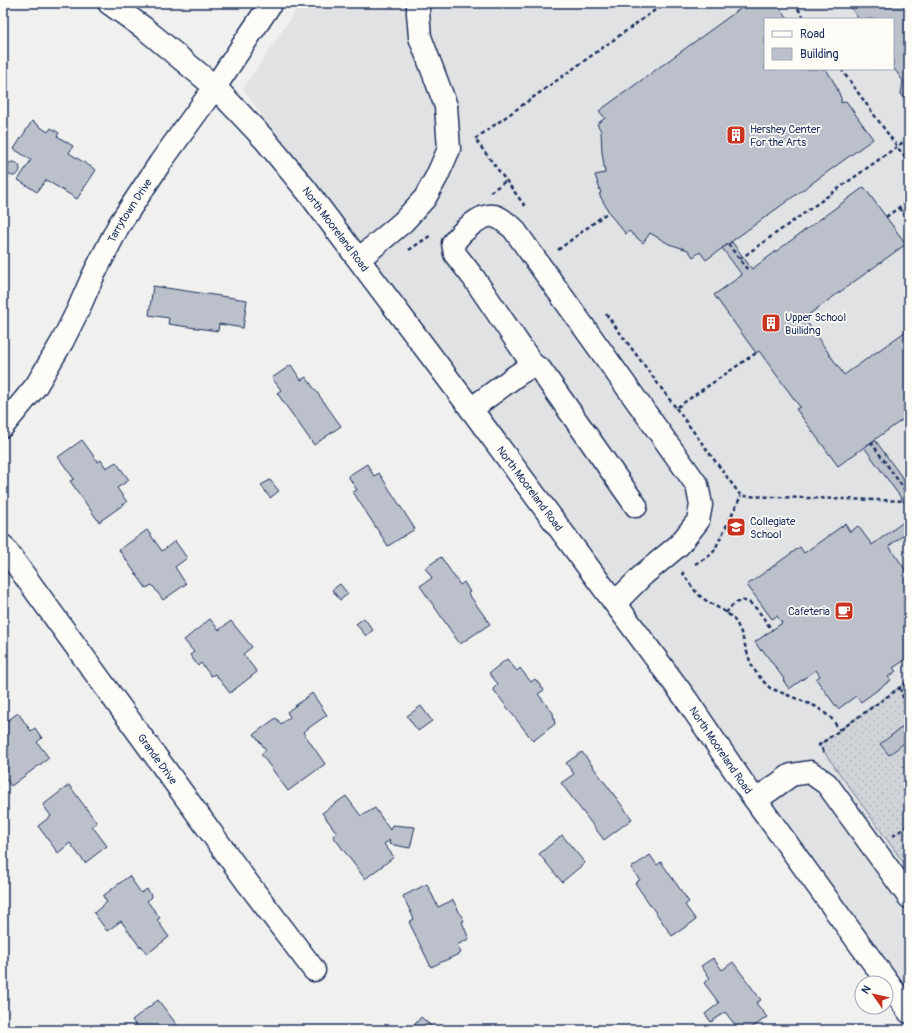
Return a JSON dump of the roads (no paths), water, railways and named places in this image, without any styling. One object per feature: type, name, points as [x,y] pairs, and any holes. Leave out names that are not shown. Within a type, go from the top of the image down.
[{"type":"street","name":"North Mooreland Road","points":[[109,3],[144,28],[215,87],[266,141],[307,191],[686,699],[756,800],[905,1000]]},
{"type":"street","name":"Tarrytown Drive","points":[[3,426],[36,386],[62,342],[78,310],[92,276],[119,226],[160,163],[215,87],[271,3]]},
{"type":"street","points":[[359,259],[403,222],[425,198],[438,176],[448,149],[446,106],[420,37],[418,3]]},
{"type":"street","points":[[615,603],[644,574],[679,545],[698,521],[702,505],[697,485],[513,228],[503,220],[493,216],[480,219],[462,232],[453,243],[455,254],[473,277],[533,366],[540,369],[636,506]]},
{"type":"street","points":[[471,409],[517,375],[533,366]]},
{"type":"street","name":"Grande Drive","points":[[3,546],[247,882],[314,970]]},
{"type":"street","points":[[756,800],[791,775],[810,772],[827,784],[909,897]]},
{"type":"place","name":"Hershey Center For the Arts","points":[[736,135]]},
{"type":"place","name":"Upper School Builidng","points":[[771,323]]},
{"type":"place","name":"Collegiate School","points":[[736,527]]},
{"type":"place","name":"Cafeteria","points":[[844,611]]}]
